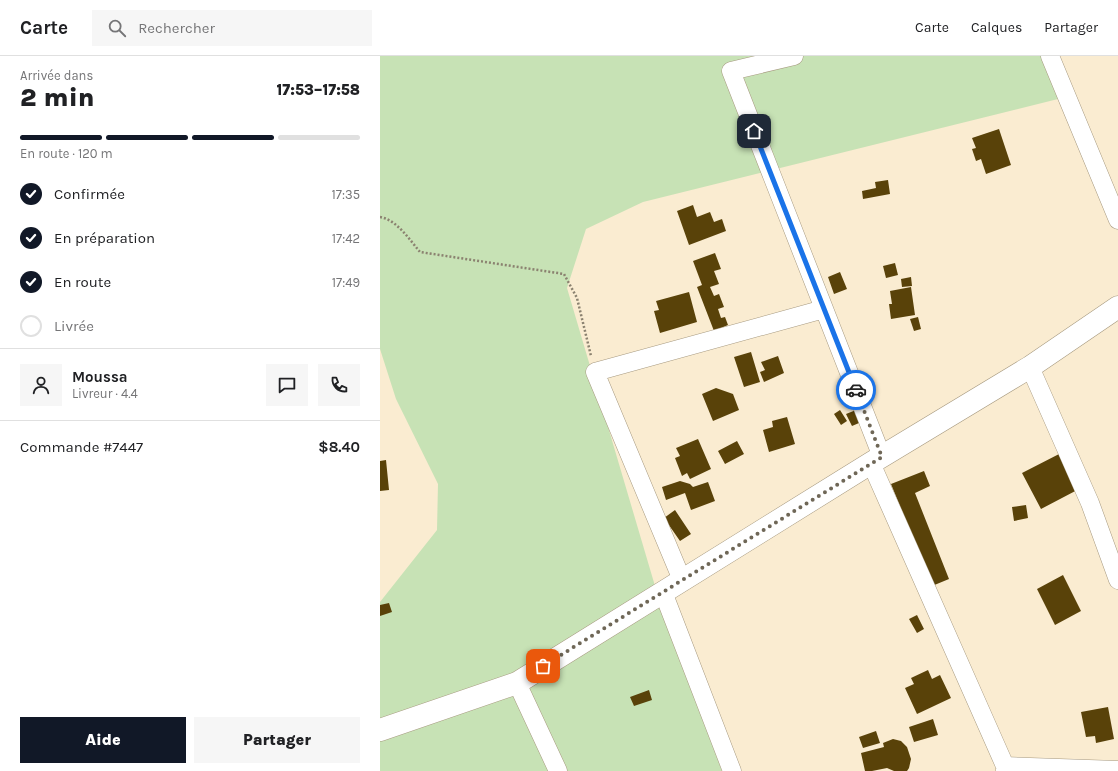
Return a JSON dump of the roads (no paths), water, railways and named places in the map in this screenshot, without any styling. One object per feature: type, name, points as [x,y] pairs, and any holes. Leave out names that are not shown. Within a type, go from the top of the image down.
[{"type":"street","points":[[794,56],[731,71],[824,310],[877,460],[1005,769],[1118,770]]},
{"type":"street","points":[[1050,56],[1118,220]]},
{"type":"street","points":[[381,726],[517,683],[1030,367],[1118,308]]},
{"type":"street","points":[[682,580],[595,372],[824,310]]},
{"type":"street","points":[[1030,367],[1090,503],[1118,580]]},
{"type":"street","points":[[663,592],[732,771]]},
{"type":"street","points":[[517,683],[558,771]]}]
